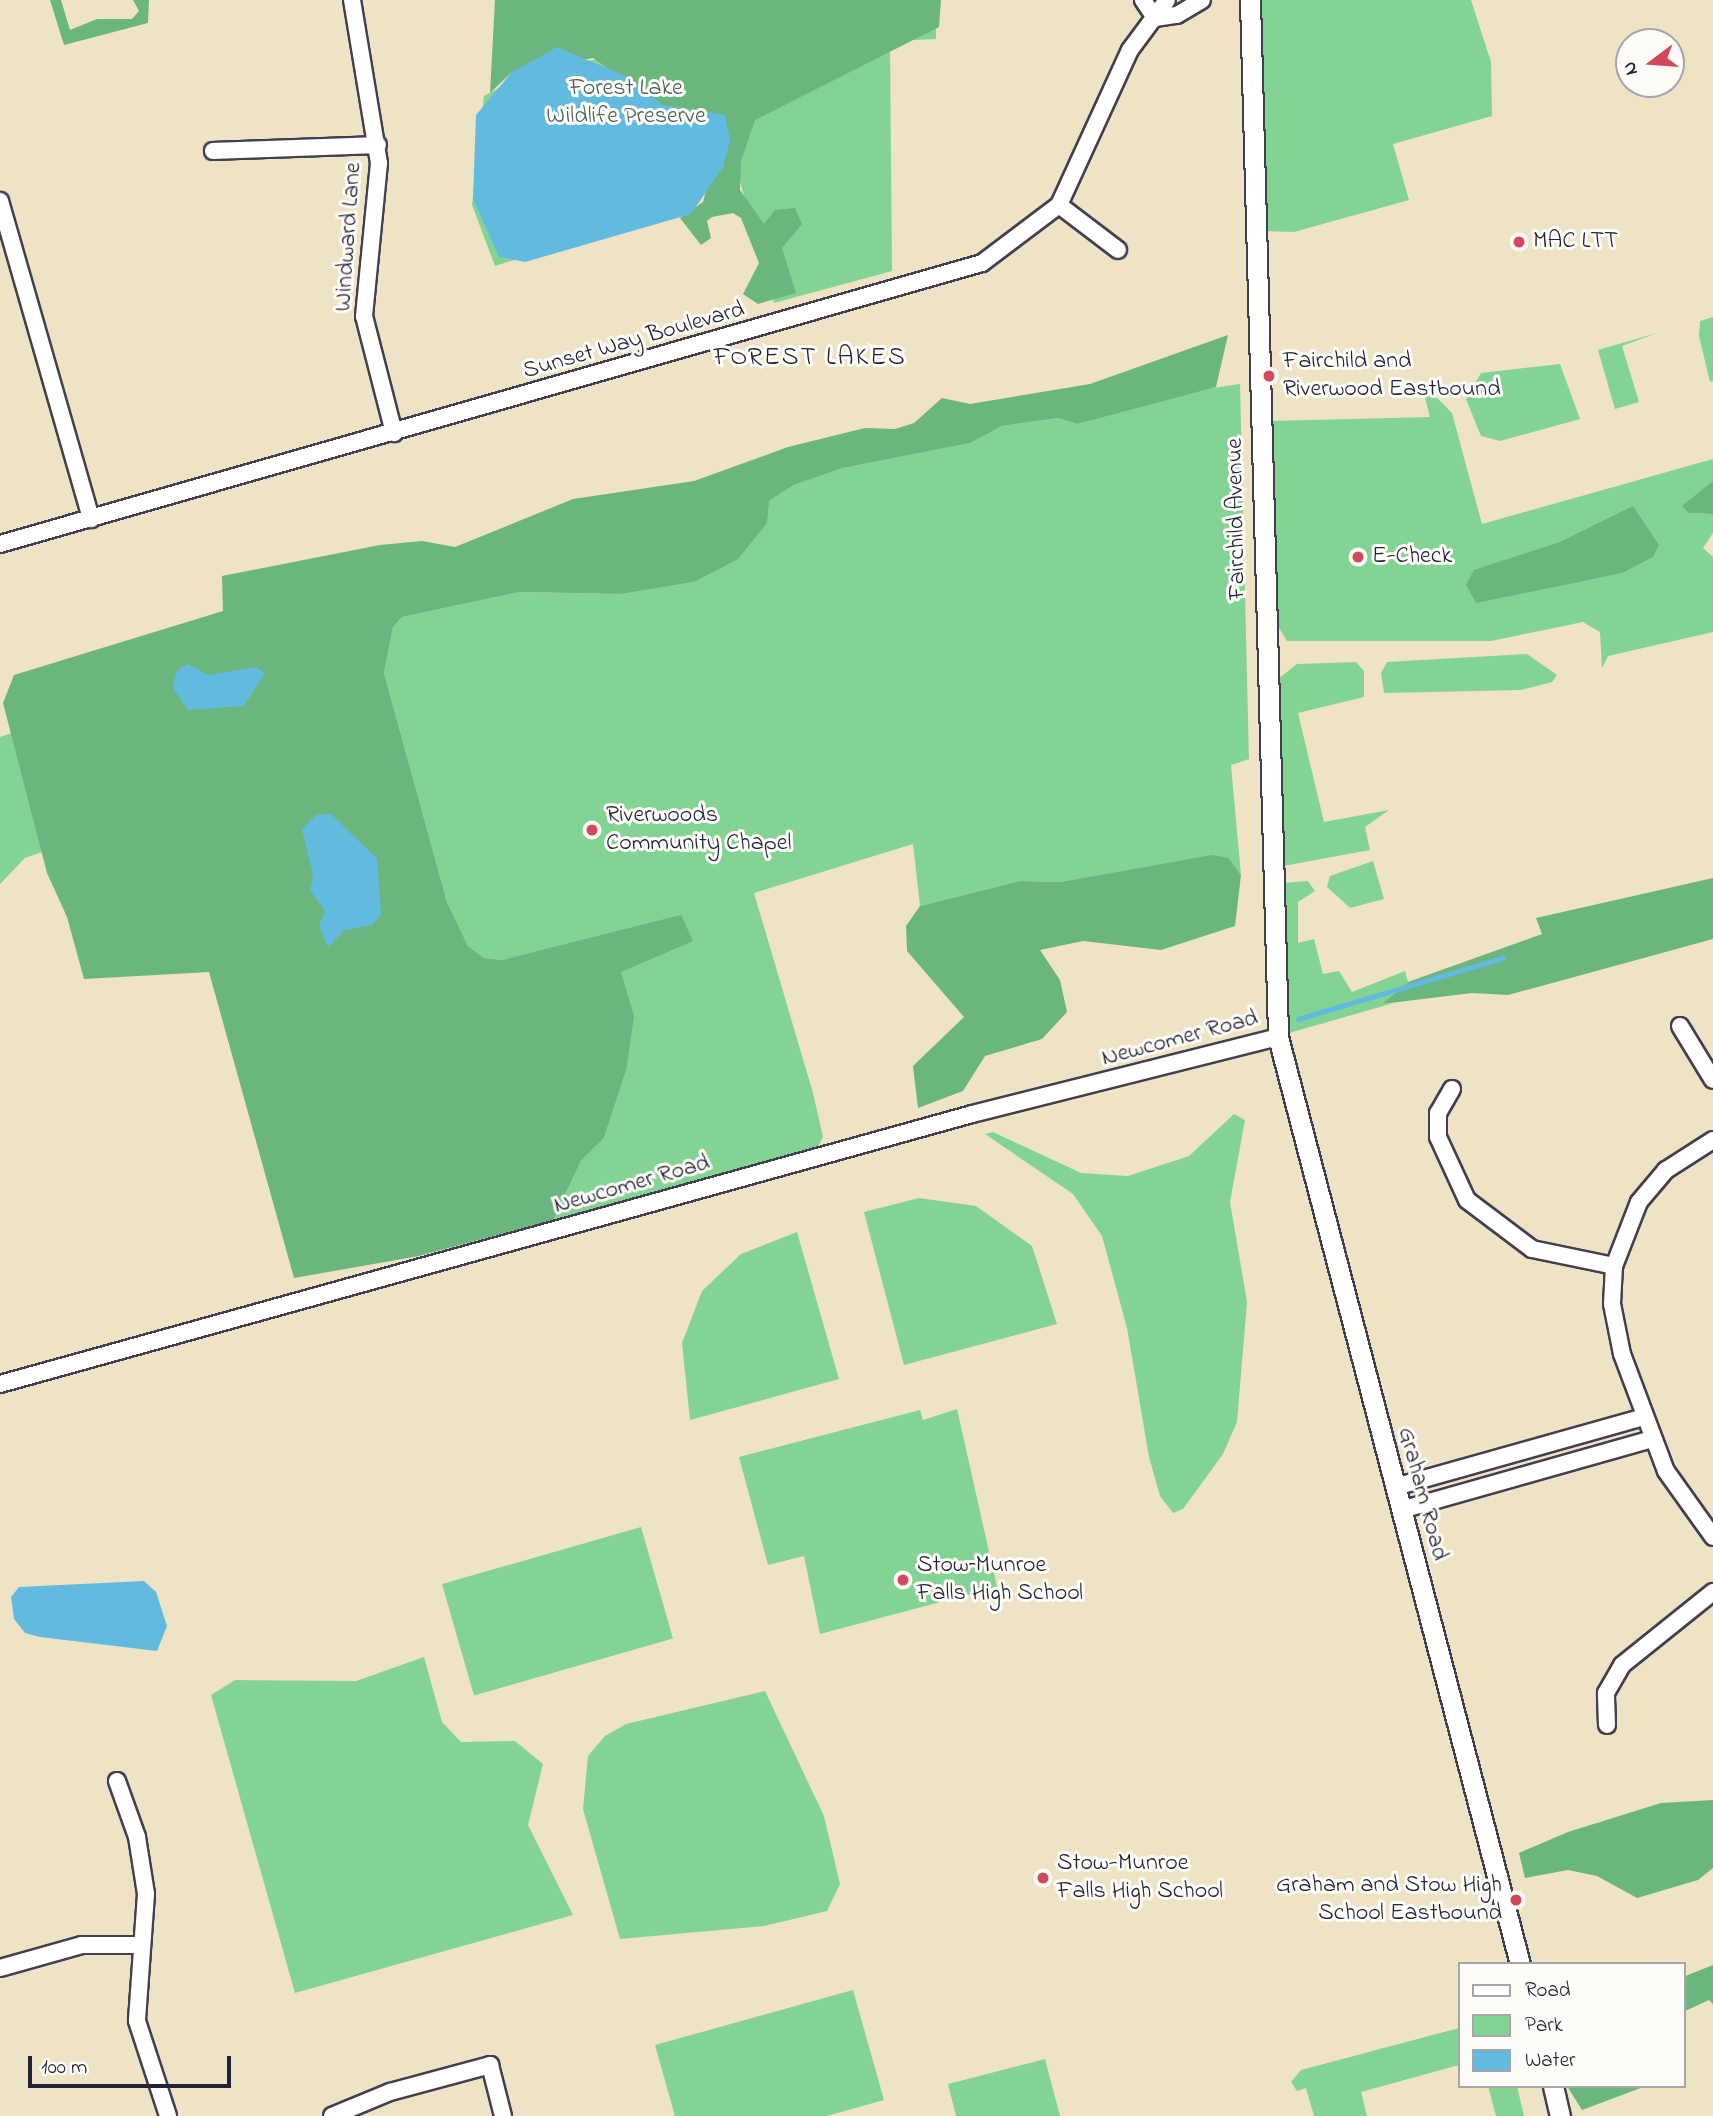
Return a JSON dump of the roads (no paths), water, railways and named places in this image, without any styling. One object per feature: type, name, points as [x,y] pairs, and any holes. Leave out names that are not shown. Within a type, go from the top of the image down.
[{"type":"main road","name":"Fairchild Avenue","points":[[1250,0],[1278,1037]]},
{"type":"main road","name":"Graham Road","points":[[1278,1037],[1519,1962]]},
{"type":"main road","points":[[1553,2088],[1560,2116]]},
{"type":"street","name":"Windward Lane","points":[[352,0],[377,145],[364,316],[394,433]]},
{"type":"street","points":[[1143,0],[1155,18],[1177,15],[1202,0]]},
{"type":"street","name":"Sunset Way Boulevard","points":[[0,544],[958,274],[1010,248],[1059,205],[1130,50],[1167,0]]},
{"type":"street","points":[[214,151],[377,145]]},
{"type":"street","points":[[0,201],[91,519]]},
{"type":"street","points":[[1059,205],[1118,250]]},
{"type":"street","points":[[1680,1027],[1713,1080]]},
{"type":"street","name":"Newcomer Road","points":[[0,1384],[972,1114],[1278,1037]]},
{"type":"street","points":[[1452,1089],[1438,1113],[1437,1137],[1467,1200],[1532,1249],[1614,1266]]},
{"type":"street","points":[[1713,1140],[1681,1157],[1648,1189],[1614,1266],[1616,1335],[1652,1439],[1680,1497],[1713,1537]]},
{"type":"street","points":[[1395,1488],[1556,1445],[1644,1417]]},
{"type":"street","points":[[1401,1510],[1563,1467],[1652,1439]]},
{"type":"street","points":[[1556,1445],[1563,1467]]},
{"type":"street","points":[[1479,1465],[1484,1487]]},
{"type":"street","points":[[1607,1725],[1606,1693],[1622,1665],[1713,1592]]},
{"type":"street","points":[[117,1781],[143,1863],[142,1945],[137,2021],[168,2116]]},
{"type":"street","points":[[0,1968],[82,1945],[142,1945]]},
{"type":"street","points":[[332,2116],[390,2092],[490,2065],[503,2116]]},
{"type":"water","points":[[557,47],[630,78],[662,105],[725,115],[730,140],[723,167],[691,214],[525,262],[499,257],[473,199],[476,115],[511,73]]},
{"type":"water","points":[[187,664],[209,675],[256,667],[265,673],[244,706],[188,710],[173,688],[176,672]]},
{"type":"water","points":[[331,814],[377,859],[381,914],[372,925],[345,930],[328,947],[319,926],[325,911],[310,890],[313,875],[302,829],[316,815]]},
{"type":"water","points":[[144,1581],[156,1592],[167,1626],[157,1651],[40,1637],[25,1633],[14,1619],[11,1597],[19,1587]]},
{"type":"waterway","points":[[1298,1019],[1503,958]]},
{"type":"place","name":"MAC LTT","points":[[1519,242]]},
{"type":"place","name":"Fairchild and Riverwood Eastbound","points":[[1269,376]]},
{"type":"place","name":"E-Check","points":[[1358,557]]},
{"type":"place","name":"Riverwoods Community Chapel","points":[[592,830]]},
{"type":"place","name":"Stow–Munroe Falls High School","points":[[903,1580]]},
{"type":"place","name":"Stow-Munroe Falls High School","points":[[1043,1878]]},
{"type":"place","name":"Graham and Stow High School Eastbound","points":[[1516,1900]]},
{"type":"district","name":"FOREST LAKES","points":[[810,359]]},
{"type":"park label","name":"Forest Lake Wildlife Preserve","points":[[626,103]]}]
